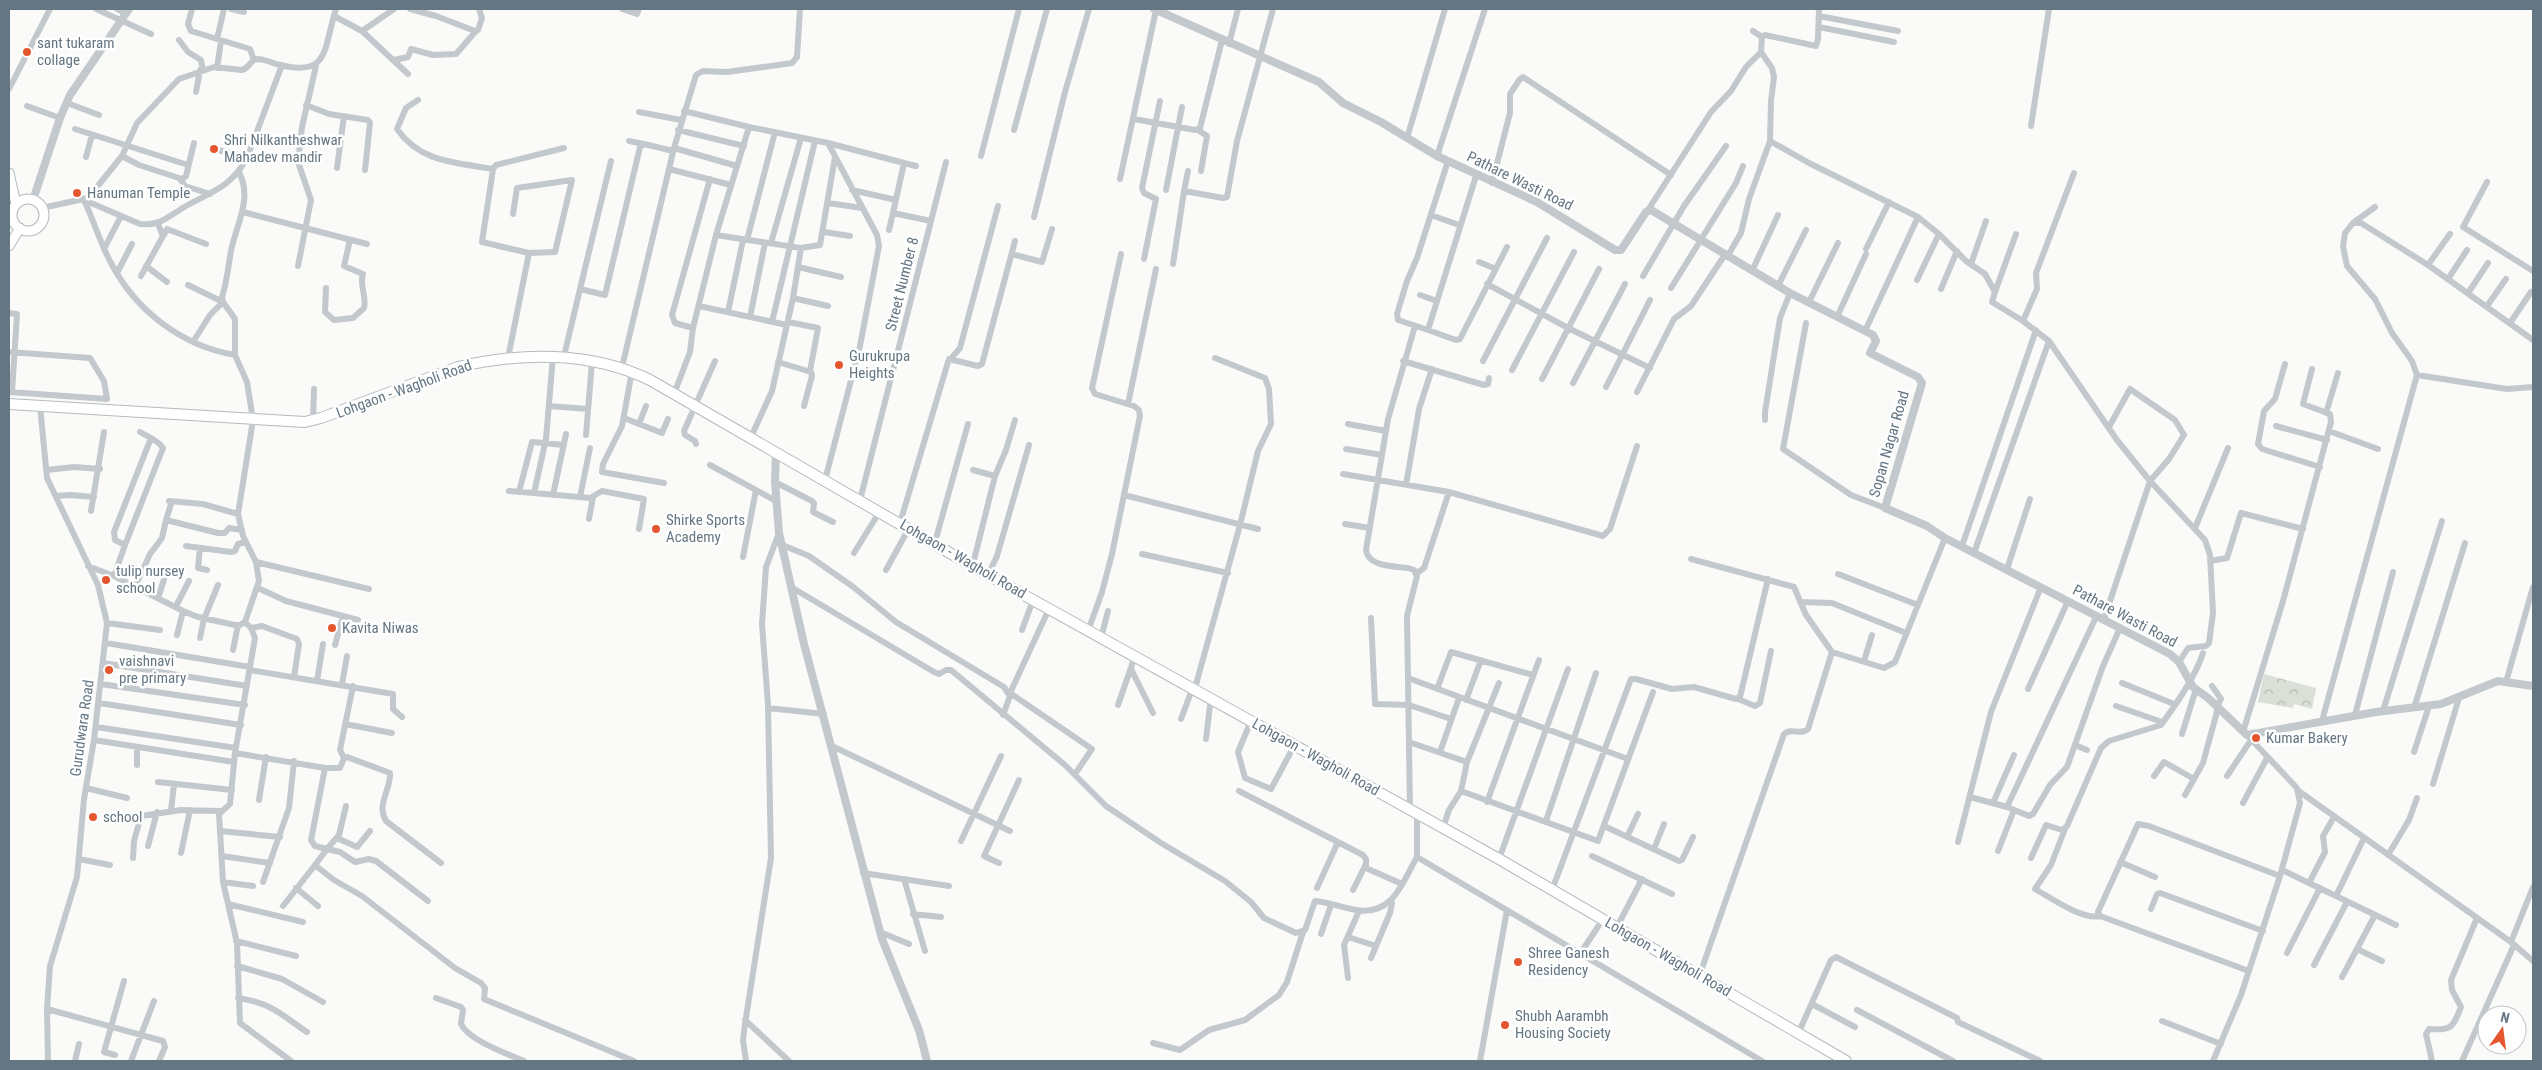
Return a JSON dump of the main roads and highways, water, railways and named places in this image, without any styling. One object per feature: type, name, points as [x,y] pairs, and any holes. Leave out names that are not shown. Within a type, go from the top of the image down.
[{"type":"main road","points":[[9,173],[16,204],[12,215],[13,220],[20,228],[29,230],[38,226],[44,218],[42,208],[33,200],[24,199],[16,204]]},
{"type":"main road","points":[[9,246],[20,228]]},
{"type":"main road","name":"Lohgaon - Wagholi Road","points":[[9,404],[290,423],[313,420],[458,367],[508,358],[564,356],[622,367],[752,437],[973,564],[988,575],[1211,697],[1294,746],[1499,859],[1700,974],[1846,1061]]},
{"type":"place","name":"sant tukaram collage","points":[[27,52]]},
{"type":"place","name":"Shri Nilkantheshwar Mahadev mandir","points":[[214,149]]},
{"type":"place","name":"Hanuman Temple","points":[[77,193]]},
{"type":"place","name":"Gurukrupa Heights","points":[[839,365]]},
{"type":"place","name":"Shirke Sports Academy","points":[[656,529]]},
{"type":"place","name":"tulip nursey school","points":[[106,580]]},
{"type":"place","name":"Kavita Niwas","points":[[332,628]]},
{"type":"place","name":"vaishnavi pre primary","points":[[109,670]]},
{"type":"place","name":"Kumar Bakery","points":[[2256,738]]},
{"type":"place","name":"school","points":[[93,817]]},
{"type":"place","name":"Shree Ganesh Residency","points":[[1518,962]]},
{"type":"place","name":"Shubh Aarambh Housing Society","points":[[1505,1025]]}]
